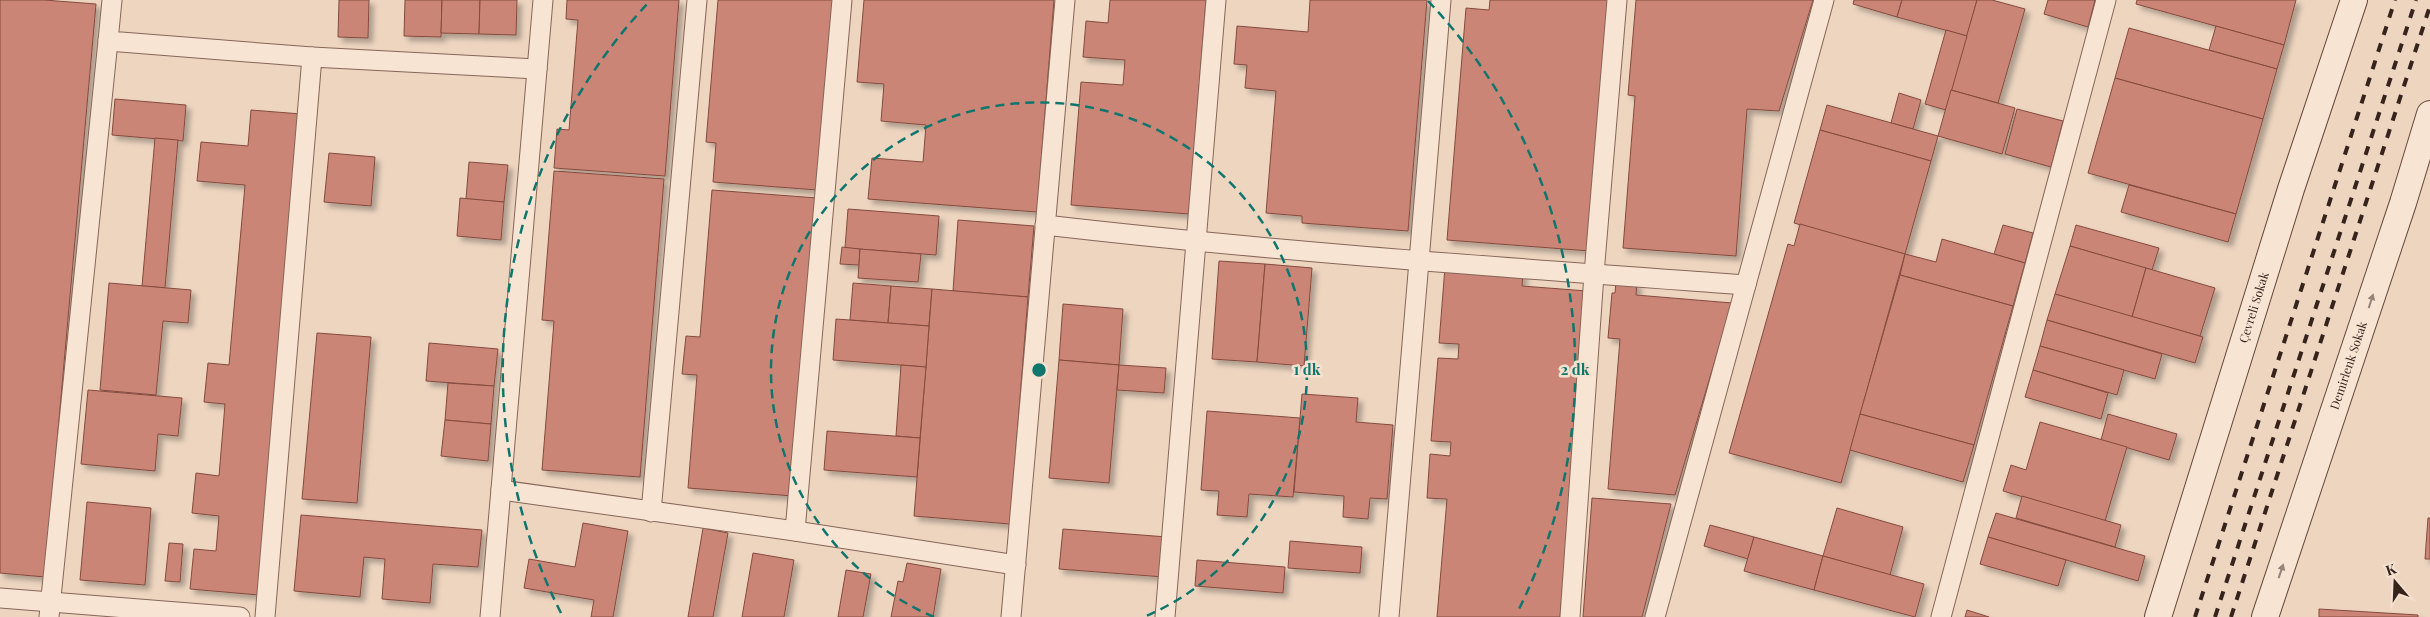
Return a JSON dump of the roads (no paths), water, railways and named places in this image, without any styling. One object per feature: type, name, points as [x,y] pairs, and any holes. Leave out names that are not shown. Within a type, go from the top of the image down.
[{"type":"street","points":[[50,610],[112,0]]},
{"type":"street","points":[[490,617],[543,0]]},
{"type":"street","points":[[651,512],[697,0]]},
{"type":"street","points":[[795,531],[842,0]]},
{"type":"street","points":[[1011,617],[1065,0]]},
{"type":"street","points":[[1165,617],[1216,0]]},
{"type":"street","points":[[1389,617],[1441,0]]},
{"type":"street","points":[[1570,617],[1594,274],[1617,0]]},
{"type":"street","points":[[1655,617],[1824,0]]},
{"type":"street","points":[[1941,617],[2106,0]]},
{"type":"street","name":"Çevreli Sokak","points":[[2158,617],[2291,189],[2354,0]]},
{"type":"street","points":[[108,41],[312,57],[537,69]]},
{"type":"street","points":[[265,617],[312,57]]},
{"type":"street","name":"Demirlenk Sokak","points":[[2265,617],[2388,250],[2430,114]]},
{"type":"street","points":[[1045,225],[1196,243],[1420,262],[1746,285]]},
{"type":"street","points":[[500,490],[795,531],[1016,565]]},
{"type":"street","points":[[0,598],[50,610],[240,617]]},
{"type":"railway","points":[[2195,617],[2395,0]]},
{"type":"railway","points":[[2215,617],[2416,0]]},
{"type":"railway","points":[[2231,617],[2430,6]]}]
